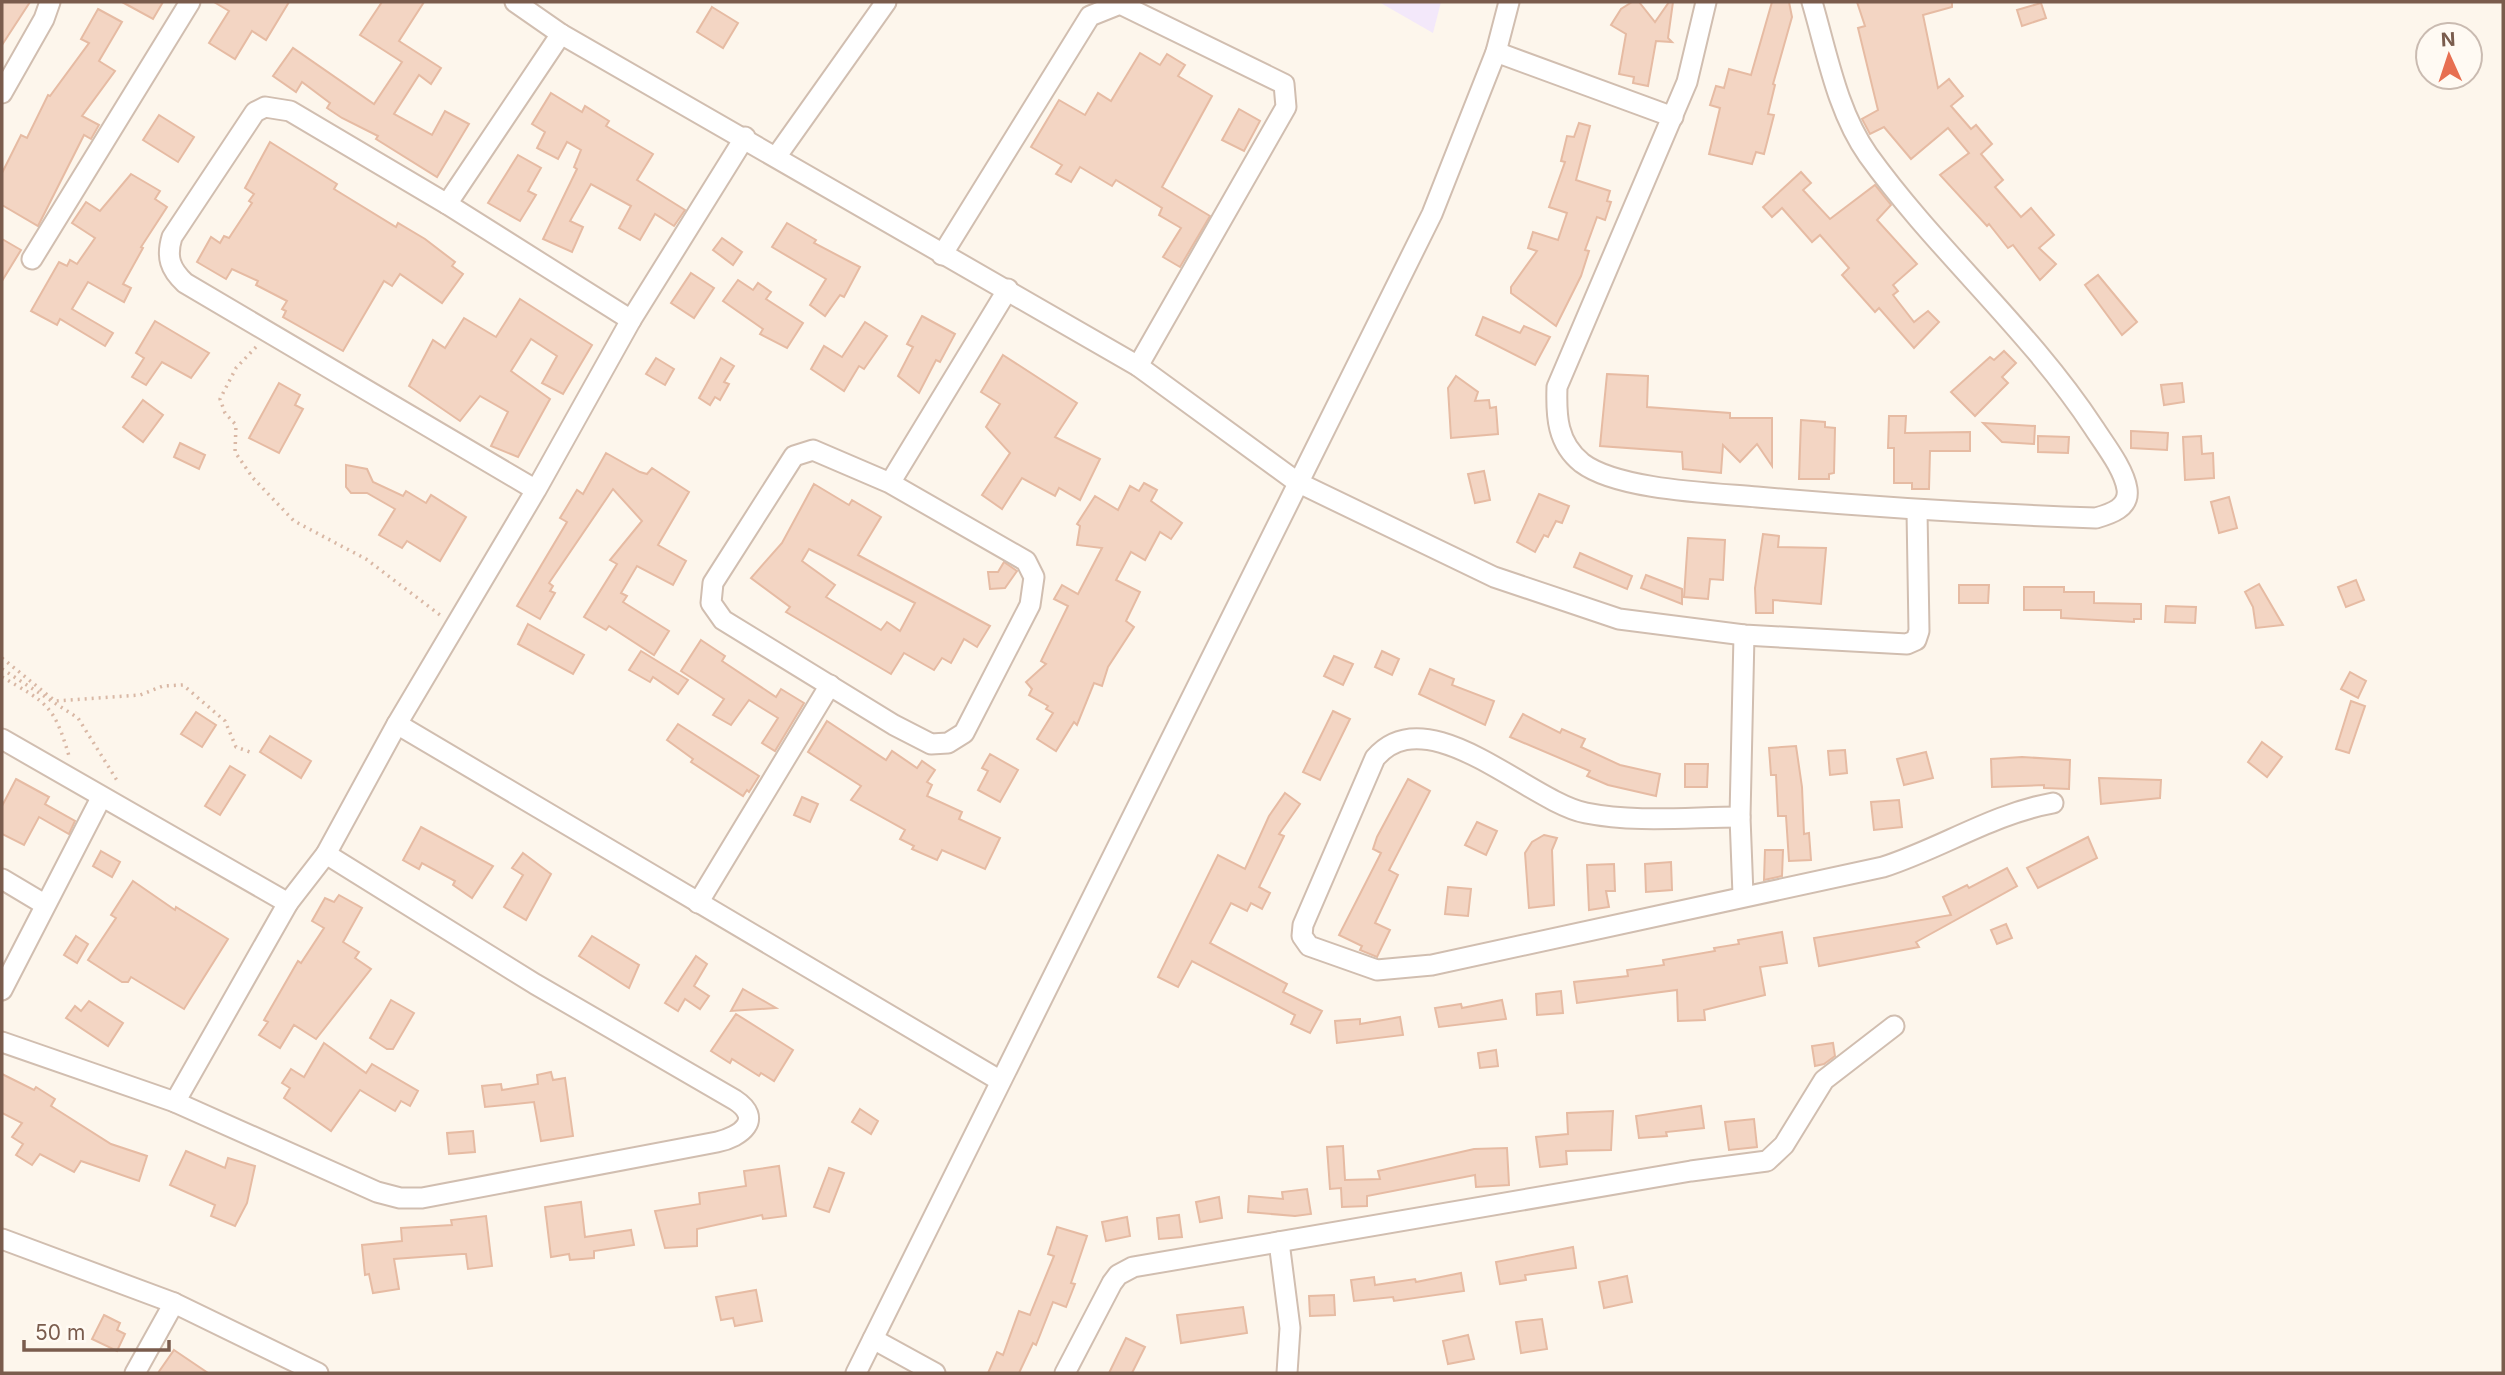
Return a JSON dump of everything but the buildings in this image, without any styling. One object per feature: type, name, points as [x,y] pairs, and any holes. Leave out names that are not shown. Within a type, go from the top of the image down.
[{"type":"street","points":[[2,93],[44,19],[50,2]]},
{"type":"street","points":[[32,259],[190,2]]},
{"type":"street","points":[[515,2],[561,34],[745,137],[942,255],[1008,289],[1138,366],[1297,482],[1494,577],[1587,611],[1619,619],[1744,635],[1913,643],[1919,631],[1917,511]]},
{"type":"street","points":[[776,158],[886,2]]},
{"type":"street","points":[[856,1373],[999,1080],[1432,214],[1496,52],[1508,2]]},
{"type":"street","points":[[1706,2],[1687,82],[1557,387],[1555,418],[1565,446],[1583,464],[1612,477],[1675,490],[1917,511],[2096,518],[2118,510],[2125,502],[2127,489],[2105,445],[2058,375],[1867,153],[1842,106],[1812,2]]},
{"type":"street","points":[[942,255],[1090,16],[1105,8],[1121,4],[1284,84],[1286,107],[1138,366]]},
{"type":"street","points":[[447,204],[561,34]]},
{"type":"street","points":[[1496,52],[1673,117]]},
{"type":"street","points":[[536,490],[185,283],[174,272],[168,251],[178,224],[255,112],[265,107],[290,111],[447,204],[631,320]]},
{"type":"street","points":[[175,1102],[288,903],[326,854],[397,724],[536,490],[631,320],[745,137]]},
{"type":"street","points":[[890,483],[1008,289]]},
{"type":"street","points":[[802,451],[824,454],[890,483],[1026,561],[1034,577],[1030,606],[964,733],[948,743],[930,744],[830,685],[723,620],[711,603],[713,583],[787,464],[802,451]]},
{"type":"street","points":[[1743,895],[1740,817],[1744,635]]},
{"type":"street","points":[[698,903],[830,685]]},
{"type":"street","points":[[397,724],[999,1080]]},
{"type":"street","points":[[2,739],[288,903]]},
{"type":"street","points":[[1740,817],[1616,818],[1583,813],[1554,803],[1458,747],[1428,740],[1398,742],[1375,758],[1303,925],[1302,936],[1308,946],[1357,965],[1399,970],[1432,965],[1743,895],[1883,867],[1941,845],[1997,817],[2020,809],[2053,803]]},
{"type":"street","points":[[2,990],[44,904],[102,797]]},
{"type":"street","points":[[2,1042],[175,1102],[377,1192],[400,1198],[422,1198],[717,1142],[739,1136],[744,1131],[748,1121],[747,1112],[735,1100],[535,985],[326,854]]},
{"type":"street","points":[[2,879],[44,904]]},
{"type":"street","points":[[1065,1373],[1118,1275],[1133,1267],[1691,1171],[1767,1161],[1784,1144],[1824,1080],[1894,1026]]},
{"type":"street","points":[[2,1239],[174,1303],[318,1373]]},
{"type":"street","points":[[1279,1242],[1290,1328],[1287,1373]]},
{"type":"street","points":[[135,1373],[174,1303]]},
{"type":"street","points":[[873,1339],[935,1373]]},
{"type":"path","points":[[268,332],[236,368],[219,400],[225,413],[236,425],[235,452],[253,478],[295,521],[366,559],[454,626]]},
{"type":"path","points":[[2,657],[55,701],[140,695],[163,686],[183,685],[225,722],[236,747],[250,752]]},
{"type":"path","points":[[2,669],[78,718],[124,790]]},
{"type":"path","points":[[2,677],[42,700],[58,720],[71,764]]},
{"type":"shaded area","points":[[1379,2],[1441,2],[1433,33]]}]
